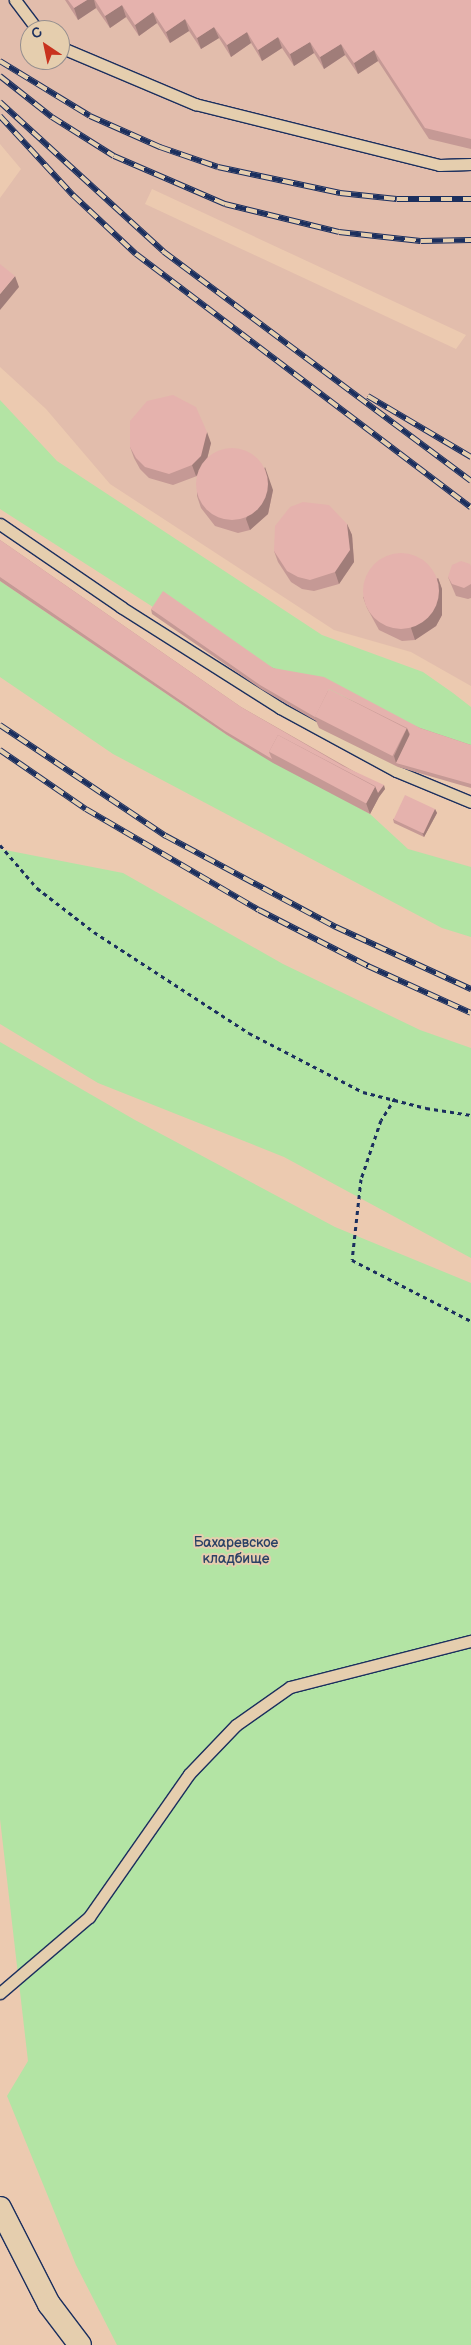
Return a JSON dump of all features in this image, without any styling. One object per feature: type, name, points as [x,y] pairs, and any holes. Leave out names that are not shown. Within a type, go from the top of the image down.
[{"type":"street","points":[[0,2208],[49,2304],[80,2345]]},
{"type":"lane","points":[[15,0],[30,20]]},
{"type":"lane","points":[[70,51],[195,104],[440,165],[471,164]]},
{"type":"lane","points":[[0,524],[120,607],[280,708],[396,771],[471,802]]},
{"type":"lane","points":[[0,1993],[89,1917],[189,1774],[236,1725],[290,1687],[471,1641]]},
{"type":"path","points":[[0,845],[37,888],[94,932],[249,1033],[363,1092],[395,1098],[426,1108],[471,1115]]},
{"type":"path","points":[[395,1098],[381,1120],[361,1178],[352,1260],[471,1321]]},
{"type":"shaded area","points":[[0,0],[471,0],[471,686],[411,652],[334,630],[110,484],[46,409],[0,367],[0,198],[21,169],[0,144]],"holes":[[[152,189],[466,335],[456,349],[145,204]]]},
{"type":"green space","points":[[0,400],[57,461],[322,635],[423,672],[471,707],[471,773],[298,700],[0,509]]},
{"type":"green space","points":[[0,581],[227,735],[370,814],[408,849],[471,867],[471,937],[442,928],[113,754],[0,677]]},
{"type":"green space","points":[[0,849],[123,873],[283,964],[420,1030],[471,1048],[471,1258],[284,1157],[98,1083],[0,1024]]},
{"type":"green space","name":"Бахаревское кладбище","points":[[0,1042],[135,1120],[335,1227],[471,1283],[471,2345],[117,2345],[76,2265],[7,2096],[28,2061],[0,1819]]},
{"type":"building","points":[[68,0],[87,0],[74,8]]},
{"type":"building","points":[[95,0],[471,0],[471,139],[425,128],[374,50],[354,63],[341,44],[320,57],[310,42],[290,54],[278,37],[258,50],[247,32],[227,45],[214,27],[197,38],[185,19],[166,32],[153,12],[135,25],[122,5],[105,16]]},
{"type":"building","points":[[0,264],[15,276],[0,294]]},
{"type":"building","points":[[173,395],[196,407],[207,432],[201,456],[192,465],[169,474],[145,467],[136,458],[130,447],[130,421],[147,401]]},
{"type":"building","points":[[232,448],[252,454],[262,464],[268,484],[262,504],[252,514],[232,520],[212,514],[202,504],[196,484],[202,464],[212,454]]},
{"type":"building","points":[[303,502],[329,505],[347,524],[350,550],[335,572],[310,580],[298,577],[287,571],[274,551],[275,526],[290,507]]},
{"type":"building","points":[[0,540],[241,707],[343,766],[384,785],[378,793],[375,786],[278,735],[269,752],[272,759],[225,731],[0,577]]},
{"type":"building","points":[[401,553],[415,556],[428,564],[436,577],[439,591],[436,605],[428,618],[415,626],[401,629],[387,626],[374,618],[366,605],[363,591],[366,577],[374,564],[387,556]]},
{"type":"building","points":[[461,561],[471,566],[471,584],[464,588],[452,584],[448,577],[452,565]]},
{"type":"building","points":[[163,591],[273,668],[324,677],[420,728],[471,745],[471,784],[396,763],[410,734],[407,728],[329,689],[315,717],[260,685],[151,609]]},
{"type":"building","points":[[329,689],[407,728],[392,756],[315,717]]},
{"type":"building","points":[[278,735],[375,787],[366,803],[269,752]]},
{"type":"building","points":[[405,795],[435,809],[423,833],[394,819]]},
{"type":"railway","points":[[0,61],[90,116],[160,147],[218,167],[340,193],[397,199],[471,199]]},
{"type":"railway","points":[[0,76],[52,117],[114,156],[225,204],[339,232],[421,241],[471,240]]},
{"type":"railway","points":[[0,102],[164,252],[471,481]]},
{"type":"railway","points":[[0,116],[73,195],[136,254],[471,507]]},
{"type":"railway","points":[[368,396],[471,457]]},
{"type":"railway","points":[[0,725],[166,836],[336,927],[471,989]]},
{"type":"railway","points":[[0,750],[86,809],[259,910],[368,966],[471,1013]]}]
